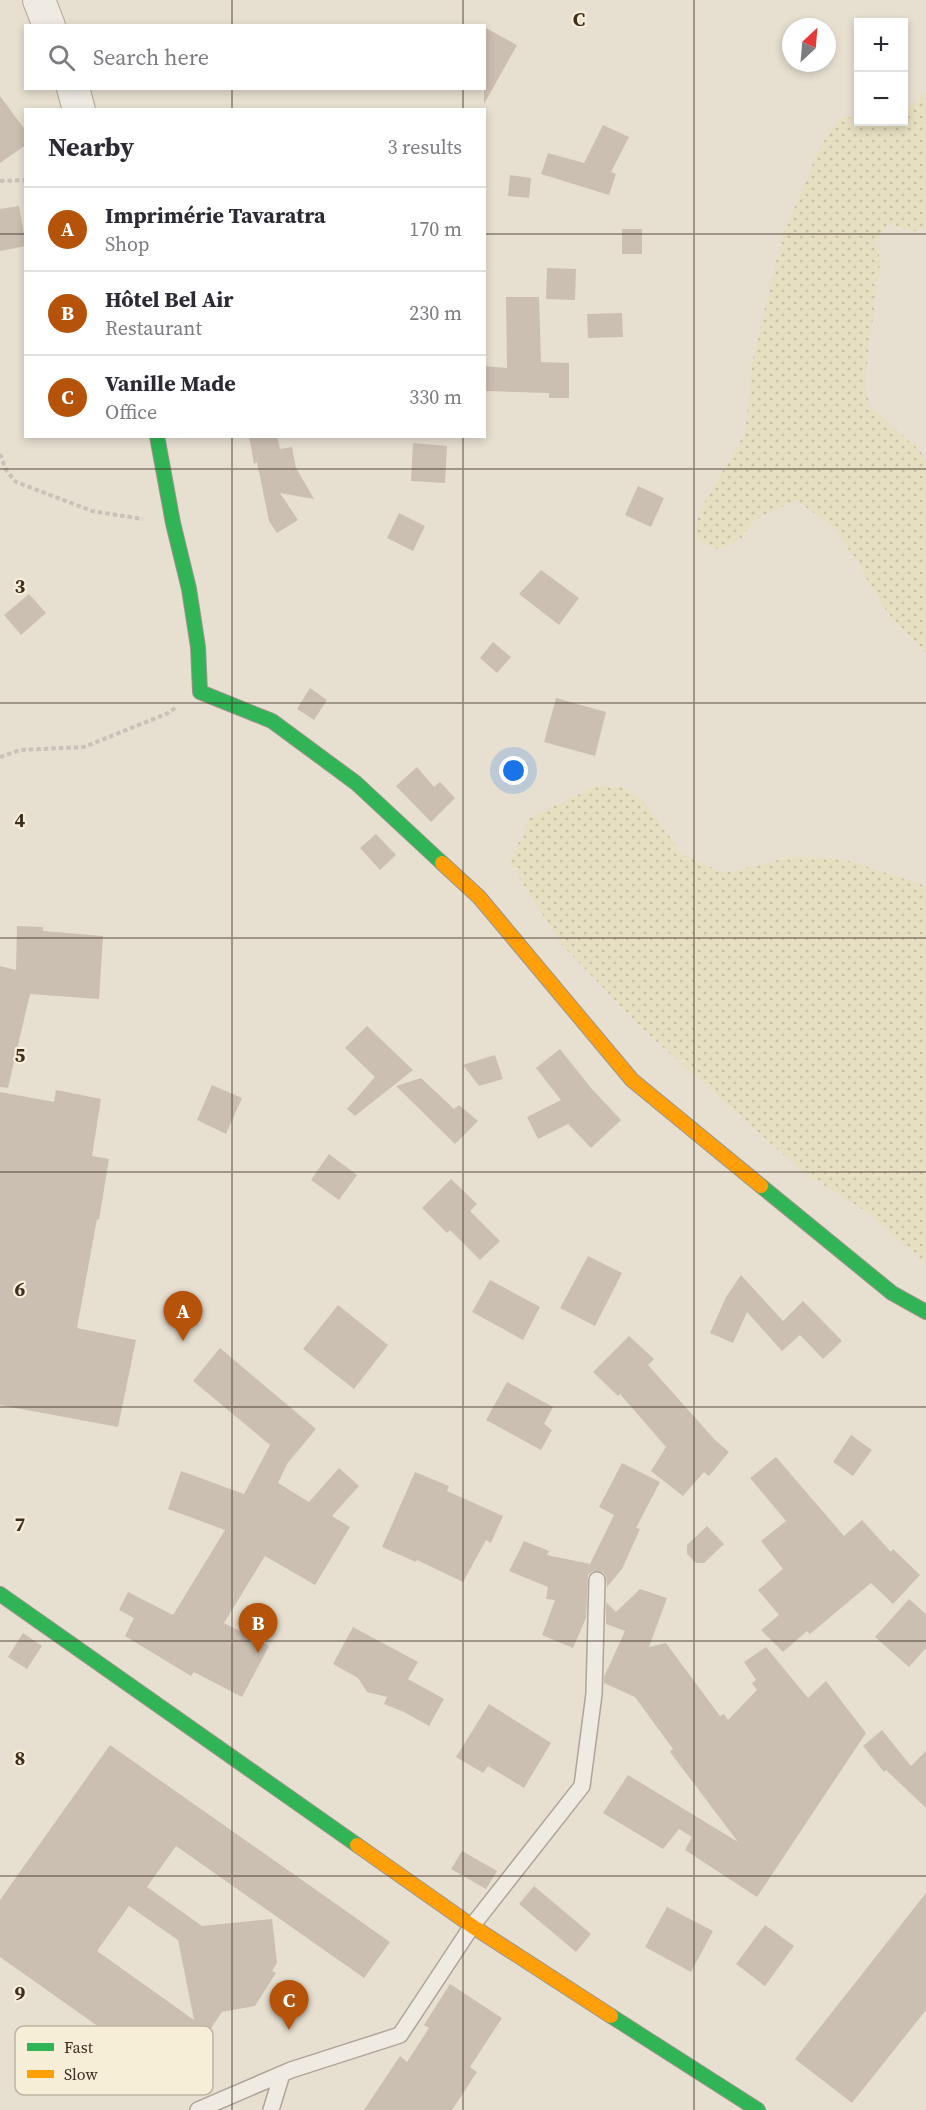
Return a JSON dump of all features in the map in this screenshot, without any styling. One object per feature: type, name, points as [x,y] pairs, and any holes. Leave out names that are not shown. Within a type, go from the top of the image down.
[{"type":"street","points":[[39,0],[48,24]]},
{"type":"street","points":[[74,90],[78,108]]},
{"type":"street","points":[[157,438],[173,523],[189,589],[198,647],[200,692],[272,721],[356,783],[479,897],[632,1080],[892,1293],[926,1312]]},
{"type":"street","points":[[0,1594],[472,1926],[758,2110]]},
{"type":"lane","points":[[198,2110],[282,2074],[400,2035],[472,1926],[582,1786],[594,1694],[597,1580]]},
{"type":"lane","points":[[271,2110],[282,2074]]},
{"type":"path","points":[[1,179],[24,180]]},
{"type":"path","points":[[0,454],[6,470],[15,482],[92,511],[173,523]]},
{"type":"path","points":[[0,757],[20,750],[84,747],[166,714],[200,692]]},
{"type":"shaded area","points":[[926,90],[926,228],[911,232],[890,223],[877,240],[880,263],[865,381],[869,405],[920,451],[926,460],[926,654],[887,612],[836,529],[796,500],[753,521],[740,540],[716,549],[696,539],[697,515],[745,433],[753,358],[782,237],[819,149],[838,119],[854,117],[854,126],[908,126],[908,109]]},
{"type":"shaded area","points":[[597,786],[620,787],[641,798],[682,854],[724,873],[791,857],[840,858],[926,886],[926,1264],[868,1213],[803,1172],[646,1032],[562,945],[510,863],[529,818]]},
{"type":"building","points":[[486,28],[517,45],[484,104],[484,90],[486,90]]},
{"type":"building","points":[[0,96],[24,128],[24,146],[0,163]]},
{"type":"building","points":[[603,125],[629,137],[611,172],[616,174],[609,195],[541,174],[548,153],[584,163]]},
{"type":"building","points":[[510,175],[531,178],[529,198],[508,196]]},
{"type":"building","points":[[19,206],[24,246],[0,251],[0,209]]},
{"type":"building","points":[[622,229],[642,229],[642,254],[622,254]]},
{"type":"building","points":[[547,268],[576,269],[575,300],[546,299]]},
{"type":"building","points":[[506,297],[539,297],[541,362],[569,363],[569,398],[549,398],[549,393],[486,391],[486,366],[507,368]]},
{"type":"building","points":[[622,313],[623,337],[588,338],[587,314]]},
{"type":"building","points":[[249,438],[277,438],[280,449],[292,447],[296,468],[314,499],[280,493],[298,520],[277,533],[269,521],[257,462],[254,464]]},
{"type":"building","points":[[413,443],[447,446],[445,483],[411,481]]},
{"type":"building","points":[[638,486],[664,498],[651,527],[625,515]]},
{"type":"building","points":[[399,513],[425,526],[413,551],[387,538]]},
{"type":"building","points":[[541,570],[579,598],[559,625],[519,594]]},
{"type":"building","points":[[29,594],[46,613],[21,635],[4,615]]},
{"type":"building","points":[[493,642],[511,657],[497,673],[480,658]]},
{"type":"building","points":[[310,688],[327,700],[314,720],[297,709]]},
{"type":"building","points":[[556,698],[606,712],[595,756],[544,742]]},
{"type":"building","points":[[417,767],[434,787],[440,782],[455,798],[431,822],[396,786]]},
{"type":"building","points":[[376,834],[396,855],[380,870],[360,848]]},
{"type":"building","points":[[17,926],[43,927],[43,931],[103,936],[99,999],[30,994],[8,1088],[0,1087],[0,966],[16,970]]},
{"type":"building","points":[[367,1026],[413,1070],[355,1116],[347,1109],[375,1077],[345,1048]]},
{"type":"building","points":[[560,1049],[591,1088],[621,1120],[591,1148],[568,1124],[538,1139],[527,1117],[561,1100],[536,1068]]},
{"type":"building","points":[[495,1055],[503,1079],[479,1086],[463,1065]]},
{"type":"building","points":[[421,1078],[454,1109],[459,1105],[478,1121],[455,1144],[396,1086]]},
{"type":"building","points":[[212,1085],[242,1098],[226,1134],[197,1120]]},
{"type":"building","points":[[56,1090],[101,1099],[92,1156],[109,1159],[77,1328],[136,1340],[118,1427],[0,1405],[0,1092],[54,1102]]},
{"type":"building","points":[[329,1154],[357,1175],[339,1200],[311,1180]]},
{"type":"building","points":[[451,1179],[477,1204],[470,1211],[500,1241],[480,1260],[450,1230],[447,1233],[422,1208]]},
{"type":"building","points":[[588,1256],[622,1273],[595,1326],[560,1308]]},
{"type":"building","points":[[741,1275],[783,1321],[803,1301],[842,1341],[823,1359],[800,1335],[782,1351],[747,1312],[733,1343],[710,1333],[726,1297]]},
{"type":"building","points":[[490,1280],[540,1307],[523,1340],[472,1312]]},
{"type":"building","points":[[338,1305],[388,1345],[354,1389],[303,1349]]},
{"type":"building","points":[[629,1336],[654,1359],[648,1365],[715,1440],[729,1452],[709,1476],[704,1472],[683,1496],[651,1471],[666,1447],[620,1394],[618,1396],[593,1372]]},
{"type":"building","points":[[220,1348],[316,1429],[287,1464],[278,1483],[309,1502],[339,1468],[359,1486],[332,1516],[350,1527],[315,1585],[265,1556],[224,1623],[269,1646],[242,1697],[194,1672],[191,1676],[125,1636],[134,1618],[119,1610],[128,1592],[173,1615],[225,1530],[168,1509],[181,1471],[244,1494],[270,1445],[193,1381]]},
{"type":"building","points":[[507,1382],[553,1407],[544,1424],[552,1430],[541,1450],[486,1420]]},
{"type":"building","points":[[851,1435],[872,1450],[853,1476],[833,1462]]},
{"type":"building","points":[[776,1457],[844,1536],[862,1520],[891,1552],[893,1549],[920,1575],[893,1604],[871,1583],[810,1634],[807,1631],[783,1652],[761,1630],[779,1615],[758,1590],[783,1569],[761,1541],[786,1521],[750,1478]]},
{"type":"building","points":[[622,1463],[660,1482],[636,1528],[640,1529],[622,1569],[607,1587],[606,1576],[603,1572],[593,1571],[588,1575],[586,1618],[573,1648],[542,1635],[555,1600],[546,1599],[548,1587],[509,1571],[524,1541],[549,1551],[547,1555],[590,1564],[614,1515],[599,1507]]},
{"type":"building","points":[[415,1472],[449,1486],[447,1491],[503,1516],[491,1543],[486,1540],[463,1582],[417,1560],[416,1562],[382,1547]]},
{"type":"building","points":[[707,1526],[724,1544],[704,1563],[696,1563],[687,1554],[687,1545]]},
{"type":"building","points":[[640,1589],[667,1598],[649,1647],[666,1643],[720,1716],[724,1714],[728,1720],[757,1690],[752,1683],[756,1680],[744,1662],[766,1647],[808,1698],[826,1681],[866,1733],[757,1897],[685,1850],[692,1837],[679,1829],[663,1849],[603,1813],[628,1775],[738,1842],[670,1752],[673,1749],[635,1697],[604,1683],[604,1677],[625,1631],[606,1624],[606,1602],[616,1612]]},
{"type":"building","points":[[909,1599],[926,1614],[926,1648],[909,1667],[875,1637]]},
{"type":"building","points":[[353,1627],[418,1662],[408,1679],[444,1699],[429,1726],[384,1704],[387,1697],[367,1692],[358,1678],[333,1664]]},
{"type":"building","points":[[23,1633],[42,1646],[27,1669],[8,1657]]},
{"type":"building","points":[[489,1704],[551,1743],[524,1788],[488,1766],[483,1773],[456,1757]]},
{"type":"building","points":[[882,1730],[911,1766],[926,1751],[926,1808],[886,1770],[884,1772],[863,1746]]},
{"type":"building","points":[[110,1745],[390,1942],[364,1978],[176,1846],[147,1887],[202,1926],[272,1919],[277,1963],[272,1971],[276,1973],[255,2006],[222,2012],[213,2026],[98,2026],[0,1957],[0,1900]],"holes":[[[129,1906],[178,1940],[194,2020],[97,1951]]]},
{"type":"building","points":[[462,1851],[497,1871],[486,1889],[451,1869]]},
{"type":"building","points":[[534,1886],[591,1934],[576,1952],[519,1904]]},
{"type":"building","points":[[926,1893],[926,2010],[852,2103],[795,2059]]},
{"type":"building","points":[[667,1907],[713,1931],[691,1972],[645,1947]]},
{"type":"building","points":[[765,1925],[794,1946],[765,1986],[736,1964]]},
{"type":"building","points":[[450,1984],[502,2018],[470,2067],[477,2072],[452,2110],[364,2110],[400,2056],[407,2062],[429,2028],[424,2025]]},
{"type":"traffic: fast","points":[[157,438],[173,523],[189,589],[198,647],[200,692],[272,721],[356,783],[442,863]]},
{"type":"traffic: fast","points":[[761,1186],[892,1293],[926,1312]]},
{"type":"traffic: fast","points":[[0,1594],[357,1845]]},
{"type":"traffic: fast","points":[[611,2016],[758,2110]]},
{"type":"traffic: slow","points":[[442,863],[479,897],[632,1080],[761,1186]]},
{"type":"traffic: slow","points":[[357,1845],[472,1926],[611,2016]]},
{"type":"place","name":"Imprimérie Tavaratra","points":[[183,1341]]},
{"type":"place","name":"Hôtel Bel Air","points":[[258,1653]]},
{"type":"place","name":"Vanille Made","points":[[289,2030]]}]
